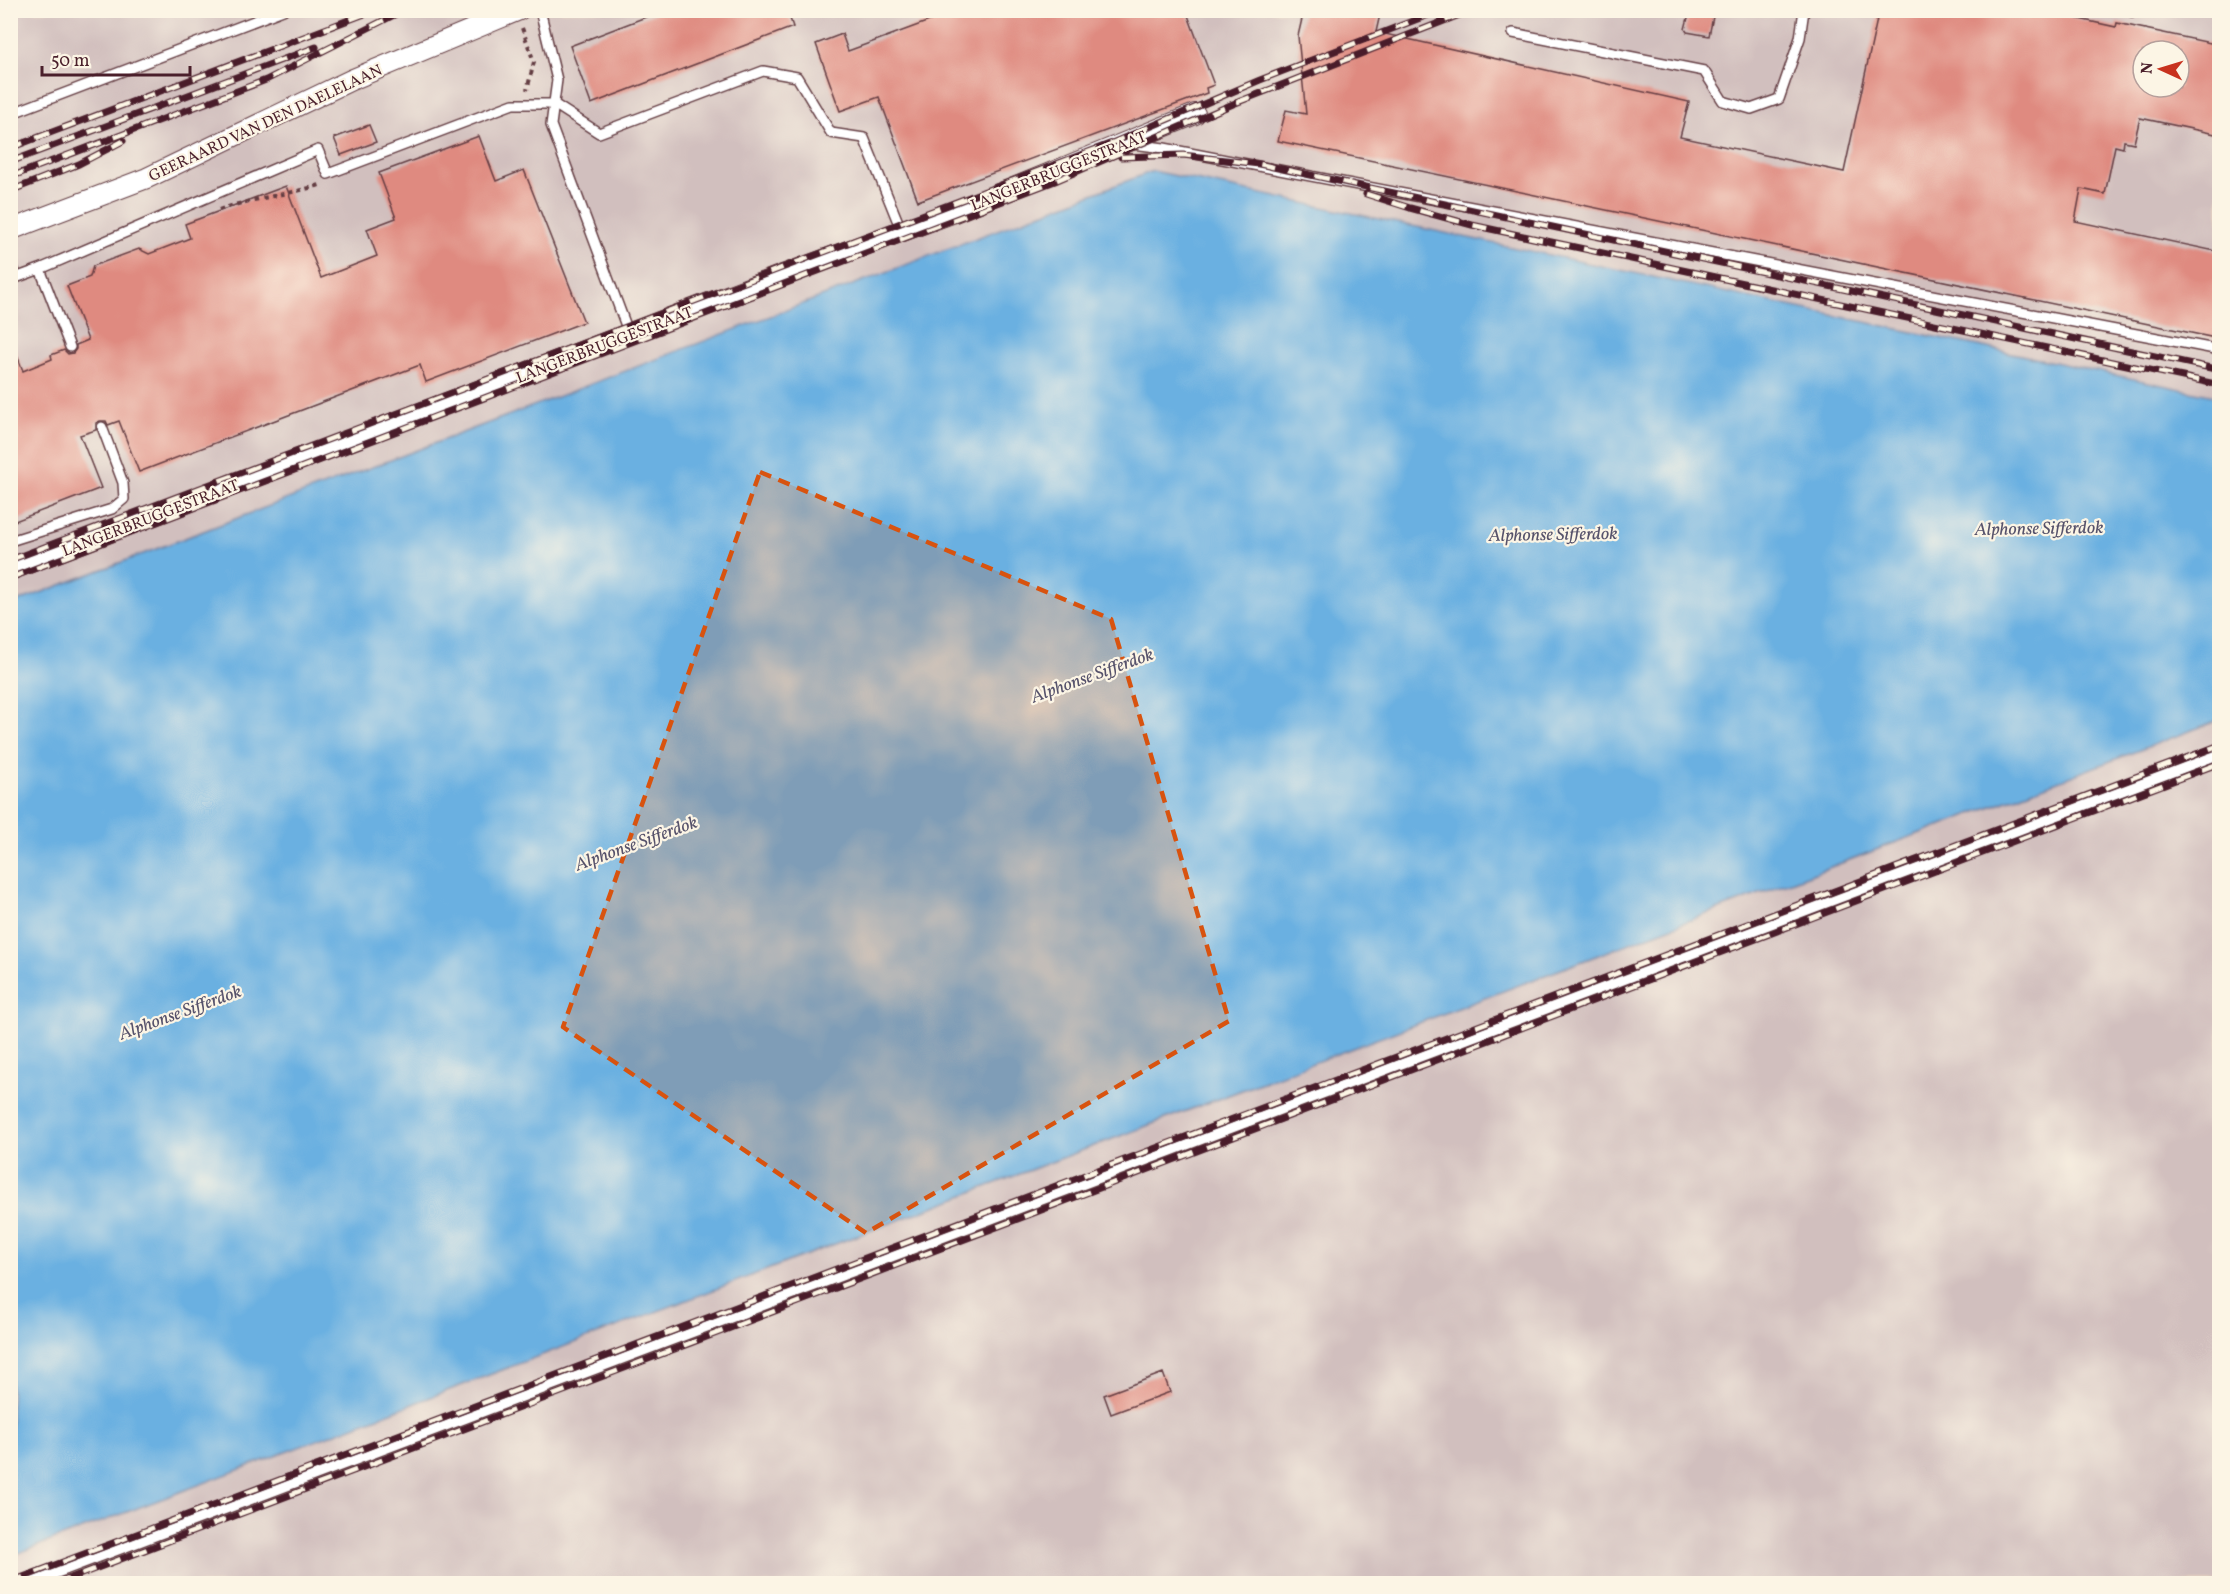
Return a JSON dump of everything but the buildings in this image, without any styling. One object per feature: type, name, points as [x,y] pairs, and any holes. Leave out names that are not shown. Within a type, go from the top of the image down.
[{"type":"street","name":"GEERAARD VAN DEN DAELELAAN","points":[[10,230],[147,178],[351,80],[518,11]]},
{"type":"street","name":"LANGERBRUGGESTRAAT","points":[[10,570],[902,232],[1195,114]]},
{"type":"lane","points":[[10,114],[284,10]]},
{"type":"lane","points":[[540,10],[557,80],[551,125],[629,334]]},
{"type":"lane","points":[[1513,33],[1704,71],[1723,101],[1751,109],[1779,99],[1800,38],[1804,10]]},
{"type":"lane","points":[[10,261],[14,278],[40,269],[318,150],[328,174],[513,104],[554,104],[599,133],[763,71],[797,77],[831,133],[864,138],[902,232]]},
{"type":"lane","points":[[1125,143],[1164,148],[2220,350]]},
{"type":"lane","points":[[40,269],[70,347]]},
{"type":"lane","points":[[10,542],[112,509],[124,499],[123,483],[102,427]]},
{"type":"lane","points":[[28,1584],[2220,754]]},
{"type":"path","points":[[518,11],[534,62],[524,104]]},
{"type":"path","points":[[214,212],[236,204],[327,183]]},
{"type":"highlighted area","points":[[760,472],[1111,619],[1229,1021],[866,1233],[563,1027]]},
{"type":"shaded area","points":[[11,11],[2219,11],[2219,397],[1153,171],[11,604]]},
{"type":"shaded area","points":[[2219,720],[2219,1583],[11,1584],[11,1556]]},
{"type":"water","name":"Alphonse Sifferdok","points":[[1153,171],[2219,397],[2219,720],[11,1556],[11,604]]},
{"type":"railway","points":[[10,148],[375,10]]},
{"type":"railway","points":[[10,177],[266,80],[404,10]]},
{"type":"railway","points":[[10,560],[1112,143],[1260,80],[1441,10]]},
{"type":"railway","points":[[10,578],[1055,181],[1233,104],[1472,10]]},
{"type":"railway","points":[[10,162],[316,47]]},
{"type":"railway","points":[[10,191],[79,164],[123,141]]},
{"type":"railway","points":[[1121,157],[1183,155],[1259,164],[2220,370]]},
{"type":"railway","points":[[1366,194],[1472,225],[2220,385]]},
{"type":"railway","points":[[10,1582],[2220,745]]},
{"type":"railway","points":[[55,1584],[2220,763]]}]
